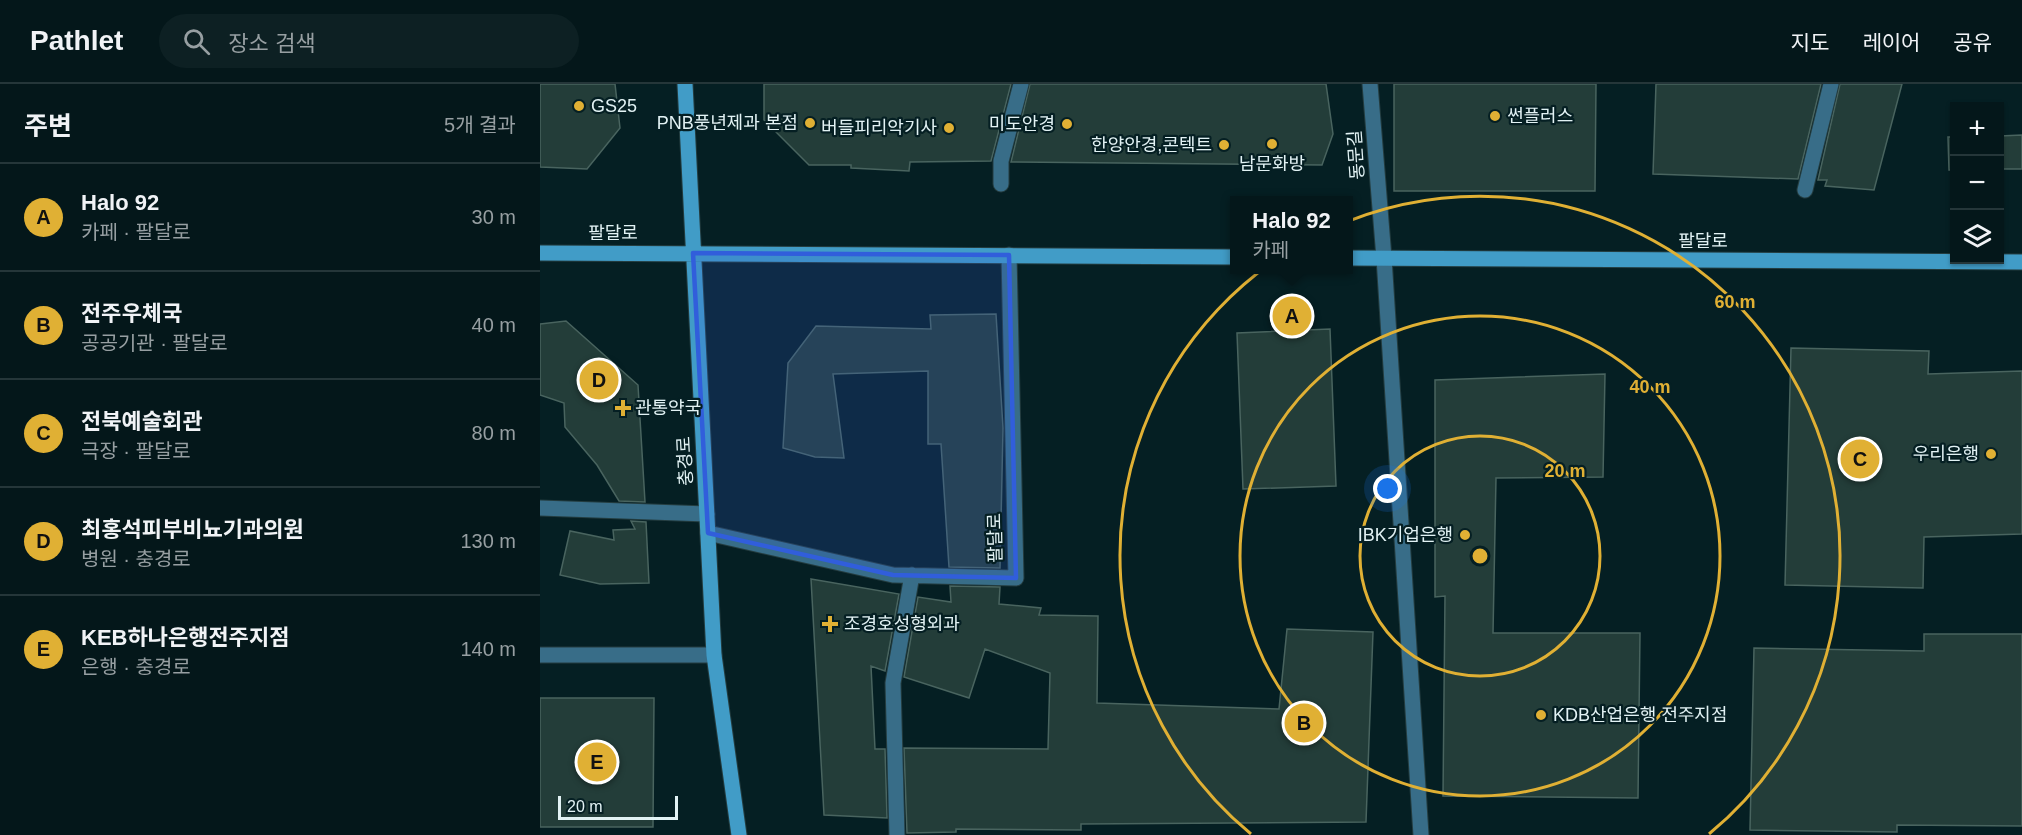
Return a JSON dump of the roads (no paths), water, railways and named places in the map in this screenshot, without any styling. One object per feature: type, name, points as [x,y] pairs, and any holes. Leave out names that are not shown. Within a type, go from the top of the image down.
[{"type":"street","name":"충경로","points":[[685,84],[714,655],[739,835]]},
{"type":"street","points":[[1000,184],[1001,161],[1021,84]]},
{"type":"street","name":"동문길","points":[[1370,84],[1384,258]]},
{"type":"street","points":[[1805,190],[1831,84]]},
{"type":"street","name":"팔달로","points":[[540,253],[1230,257]]},
{"type":"street","name":"팔달로","points":[[708,533],[893,575],[1016,578],[1009,255]]},
{"type":"street","name":"팔달로","points":[[1353,258],[2022,262]]},
{"type":"street","points":[[1384,258],[1421,835]]},
{"type":"street","points":[[540,508],[707,514]]},
{"type":"street","points":[[897,835],[893,683],[912,575]]},
{"type":"street","points":[[540,655],[714,655]]},
{"type":"place","name":"GS25","points":[[579,106]]},
{"type":"place","name":"썬플러스","points":[[1495,116]]},
{"type":"place","name":"PNB풍년제과 본점","points":[[810,123]]},
{"type":"place","name":"미도안경","points":[[1067,124]]},
{"type":"place","name":"버들피리악기사","points":[[949,128]]},
{"type":"place","name":"남문화방","points":[[1272,144]]},
{"type":"place","name":"한양안경,콘텍트","points":[[1224,145]]},
{"type":"place","name":"Halo 92","points":[[1292,316]]},
{"type":"place","name":"최홍석피부비뇨기과의원","points":[[599,380]]},
{"type":"place","name":"관통약국","points":[[623,408]]},
{"type":"place","name":"우리은행","points":[[1991,454]]},
{"type":"place","name":"전북예술회관","points":[[1860,459]]},
{"type":"place","name":"IBK기업은행","points":[[1465,535]]},
{"type":"place","name":"조경호성형외과","points":[[830,624]]},
{"type":"place","name":"KDB산업은행 전주지점","points":[[1541,715]]},
{"type":"place","name":"전주우체국","points":[[1304,723]]},
{"type":"place","name":"KEB하나은행전주지점","points":[[597,762]]}]
